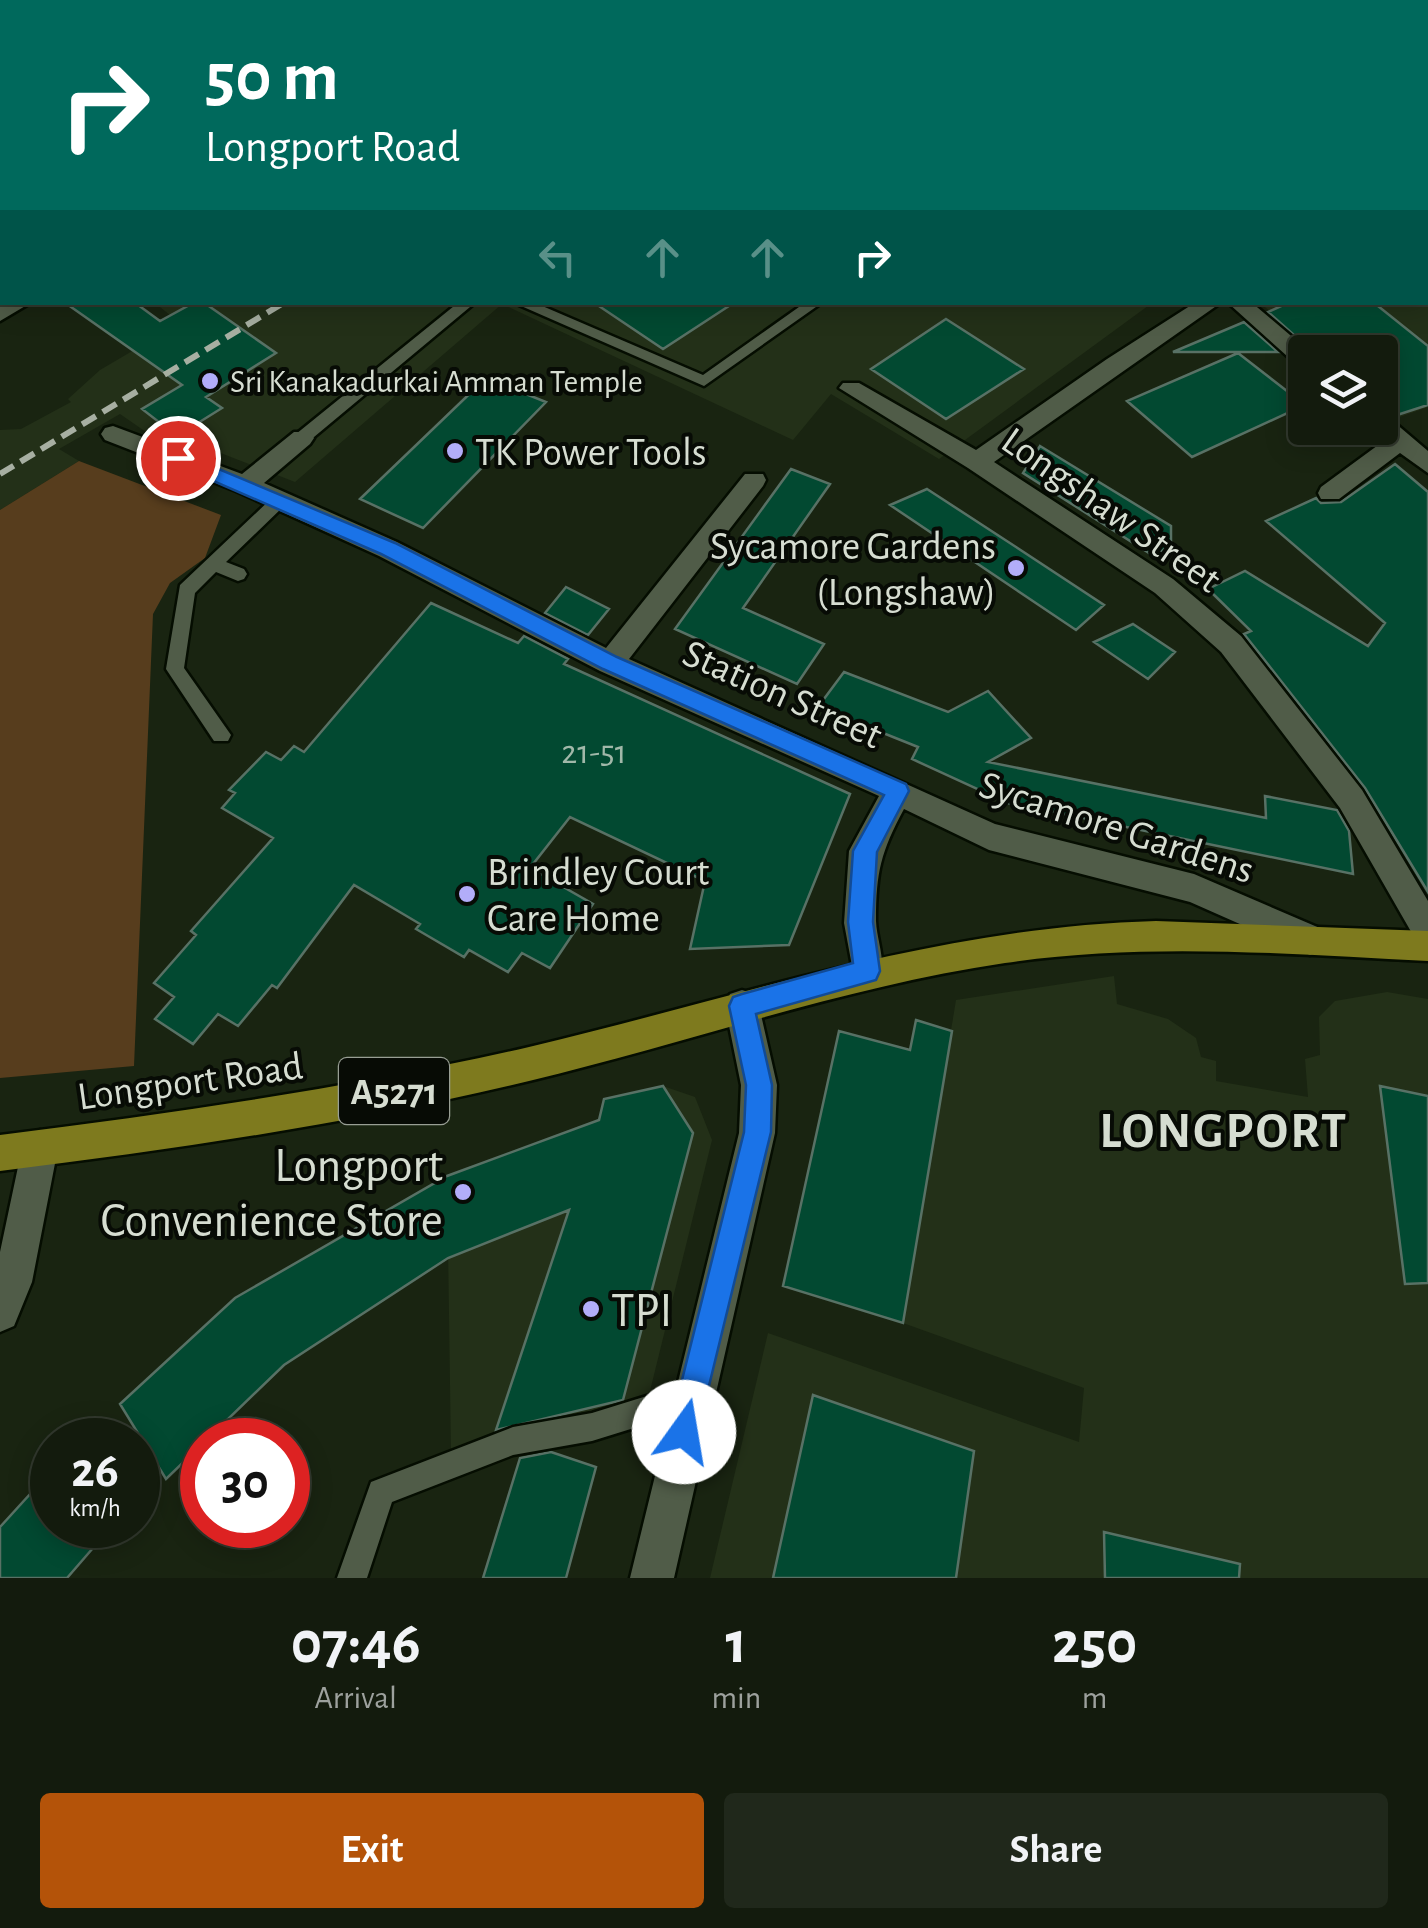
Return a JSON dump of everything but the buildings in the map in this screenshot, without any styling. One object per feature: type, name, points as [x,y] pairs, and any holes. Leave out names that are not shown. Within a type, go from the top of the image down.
[{"type":"main road","name":"A5271","points":[[867,971],[1064,940],[1170,936],[1428,946]]},
{"type":"main road","name":"Longport Road","points":[[40,1148],[334,1104],[600,1046],[867,971]]},
{"type":"main road","name":"A5271","points":[[0,1153],[40,1148]]},
{"type":"street","points":[[977,462],[1115,364],[1207,305]]},
{"type":"street","points":[[1240,305],[1288,346]]},
{"type":"street","name":"Longshaw Street","points":[[850,388],[977,462],[1164,586],[1231,644],[1350,798],[1428,931]]},
{"type":"street","name":"Station Street","points":[[113,434],[245,485],[388,548],[610,663],[898,791],[865,851],[860,922],[867,971]]},
{"type":"street","points":[[245,485],[302,438]]},
{"type":"street","points":[[1398,438],[1428,464]]},
{"type":"street","points":[[1330,493],[1401,440]]},
{"type":"street","points":[[610,663],[754,480]]},
{"type":"street","name":"Sycamore Gardens","points":[[898,791],[988,836],[1194,889],[1310,940]]},
{"type":"street","points":[[652,1578],[757,1132],[759,1085],[742,1006]]},
{"type":"street","name":"Longport Road","points":[[0,1312],[13,1282],[40,1148]]},
{"type":"lane","points":[[302,438],[466,305]]},
{"type":"lane","points":[[527,305],[704,381],[812,305]]},
{"type":"lane","points":[[220,735],[174,669],[186,590],[279,501]]},
{"type":"lane","points":[[213,564],[238,574]]},
{"type":"lane","points":[[352,1578],[381,1492],[513,1441],[592,1427],[692,1396]]},
{"type":"shaded area","points":[[158,305],[501,305],[295,482],[177,436],[160,423],[146,432],[120,414],[59,449],[79,461],[0,510],[0,430],[21,429],[71,402],[68,399],[100,370],[134,350],[158,321],[170,315]]},
{"type":"shaded area","points":[[504,305],[1149,305],[939,459],[831,394],[793,440]]},
{"type":"shaded area","points":[[1262,305],[1428,305],[1428,407],[1398,418],[1398,335],[1299,335]]},
{"type":"shaded area","points":[[79,461],[221,515],[205,558],[170,583],[153,614],[134,1066],[0,1078],[0,510]]},
{"type":"shaded area","points":[[1114,976],[1117,1004],[1168,1019],[1196,1038],[1201,1057],[1216,1061],[1216,1081],[1308,1097],[1305,1059],[1320,1055],[1319,1017],[1335,1001],[1387,992],[1428,999],[1428,1578],[710,1578],[768,1333],[1079,1442],[1084,1388],[903,1323],[956,1000]]},
{"type":"shaded area","points":[[663,1086],[695,1097],[712,1140],[648,1399],[495,1434],[451,1453],[447,1176],[599,1120],[604,1099]]},
{"type":"railway","points":[[0,474],[280,305]]},
{"type":"place","name":"Sri Kanakadurkai Amman Temple","points":[[210,381]]},
{"type":"place","name":"TK Power Tools","points":[[455,451]]},
{"type":"place","name":"Sycamore Gardens (Longshaw)","points":[[1016,568]]},
{"type":"place","name":"Brindley Court Care Home","points":[[467,894]]},
{"type":"place","name":"Longport Convenience Store","points":[[463,1192]]},
{"type":"place","name":"TPI","points":[[591,1309]]},
{"type":"district","name":"LONGPORT","points":[[1224,1129]]},
{"type":"route","points":[[178,458],[388,548],[610,663],[898,791],[865,851],[860,922],[867,971],[742,1006],[759,1085],[757,1132],[684,1432]]}]
